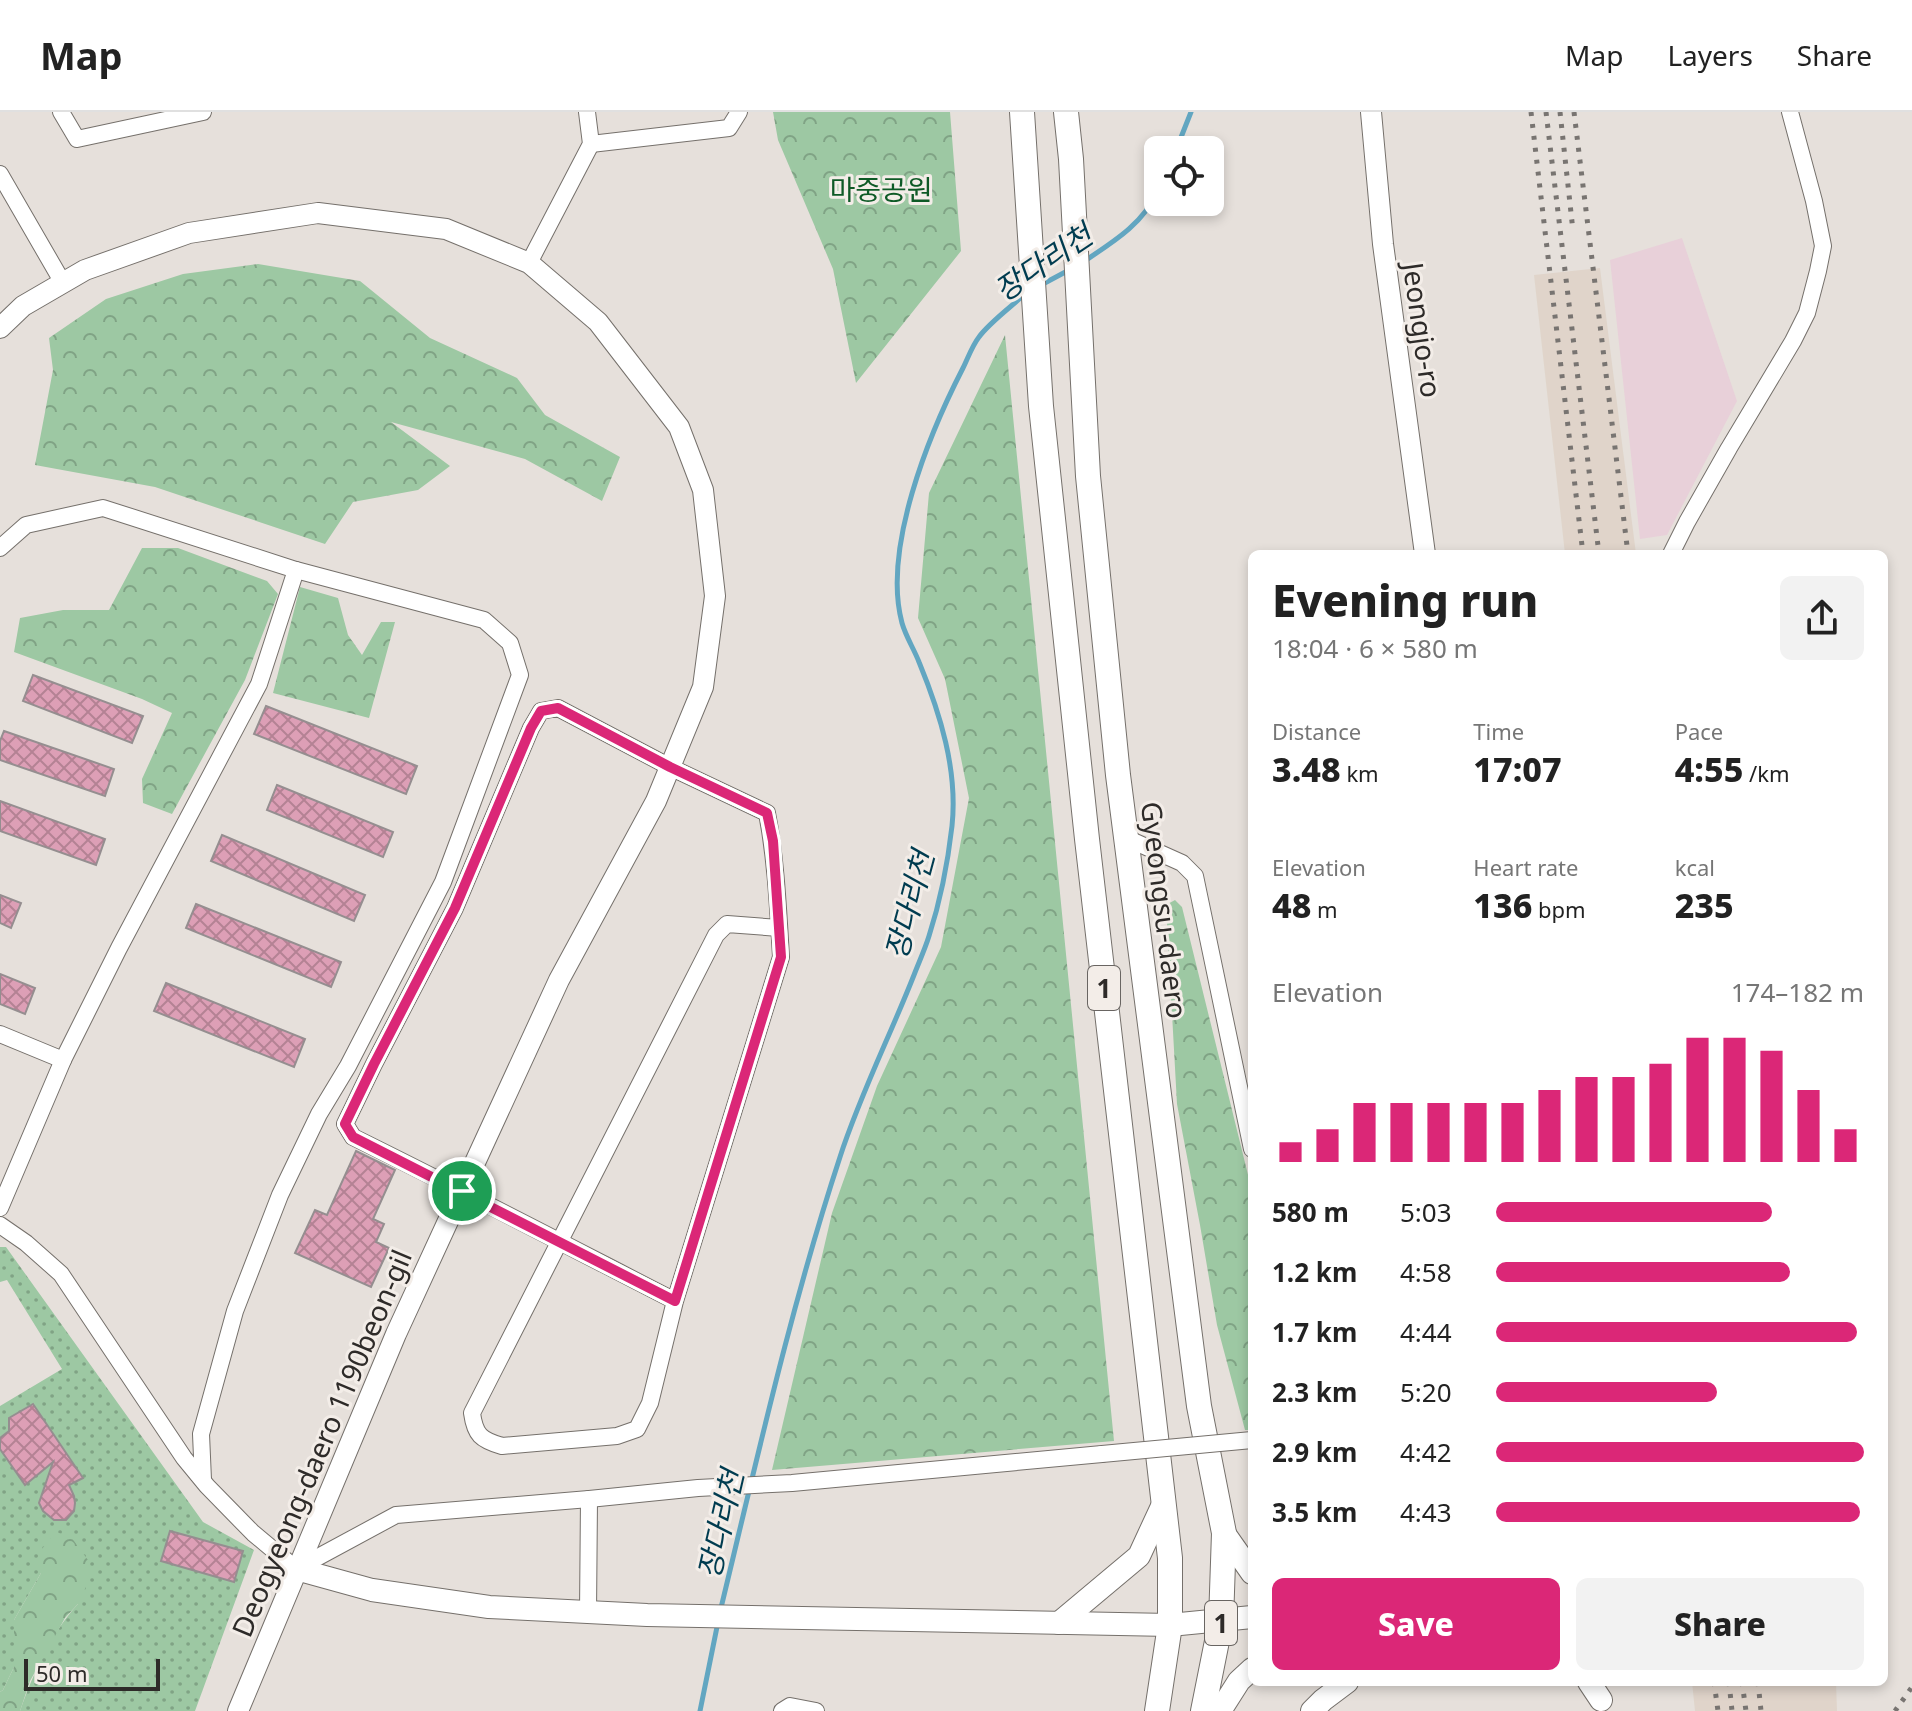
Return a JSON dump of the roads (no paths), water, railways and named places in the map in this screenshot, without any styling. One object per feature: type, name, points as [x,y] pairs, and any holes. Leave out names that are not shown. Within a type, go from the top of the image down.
[{"type":"main road","name":"1","points":[[1022,112],[1041,406],[1085,824],[1170,1558],[1170,1625],[1157,1711]]},
{"type":"main road","name":"Gyeongsu-daero","points":[[1066,112],[1088,476],[1124,837],[1199,1406],[1224,1533],[1221,1621],[1203,1711]]},
{"type":"main road","points":[[1059,1623],[1139,1556],[1164,1502]]},
{"type":"main road","points":[[1224,1533],[1248,1567]]},
{"type":"main road","points":[[296,1569],[372,1590],[489,1607],[588,1613],[1170,1625],[1248,1618]]},
{"type":"main road","points":[[1220,1711],[1248,1673]]},
{"type":"main road","points":[[1312,1711],[1342,1686]]},
{"type":"street","points":[[61,112],[77,139],[203,112]]},
{"type":"street","points":[[529,263],[591,144],[587,112]]},
{"type":"street","points":[[591,144],[729,128],[739,112]]},
{"type":"street","name":"Jeongjo-ro","points":[[1371,112],[1383,244],[1424,550]]},
{"type":"street","points":[[1673,550],[1724,442],[1762,390],[1807,313],[1823,246],[1790,112]]},
{"type":"street","points":[[0,174],[63,283]]},
{"type":"street","name":"Deogyeong-daero 1190beon-gil","points":[[0,328],[23,306],[85,270],[189,233],[318,213],[446,229],[529,263],[598,322],[679,427],[703,490],[715,596],[703,687],[656,801],[559,980],[396,1334],[238,1711]]},
{"type":"street","points":[[0,548],[26,525],[103,508],[296,570],[484,620],[510,643],[520,675],[443,882],[348,1066],[319,1114],[280,1195],[235,1311],[201,1434],[203,1480]]},
{"type":"street","points":[[0,1208],[63,1060],[259,684],[296,570]]},
{"type":"street","points":[[675,1301],[558,1241],[462,1191],[353,1137],[345,1124],[455,908],[541,711],[558,708],[670,767],[767,813],[773,841],[779,928],[781,957],[675,1301],[650,1403],[637,1429],[617,1436],[502,1446],[485,1441],[474,1428],[472,1413],[558,1241],[716,935],[727,924],[779,928]]},
{"type":"street","points":[[1124,837],[1182,863],[1195,876],[1248,1130]]},
{"type":"street","points":[[0,1034],[63,1060]]},
{"type":"street","points":[[0,1225],[61,1274],[175,1445],[253,1533],[296,1569],[396,1515],[698,1488],[792,1483],[1248,1440]]},
{"type":"street","points":[[588,1613],[589,1499]]},
{"type":"street","points":[[782,1711],[790,1706],[816,1711]]},
{"type":"waterway","name":"장다리천","points":[[1182,136],[1191,112]]},
{"type":"waterway","name":"장다리천","points":[[1083,262],[1136,223],[1144,213]]},
{"type":"waterway","name":"장다리천","points":[[1041,285],[1071,269]]},
{"type":"waterway","name":"장다리천","points":[[720,1612],[776,1383],[822,1213],[857,1111],[927,941],[948,853],[953,805],[946,742],[934,701],[902,623],[897,594],[898,561],[912,492],[936,425],[972,348],[989,326],[1025,294]]},
{"type":"waterway","name":"장다리천","points":[[700,1711],[718,1622]]},
{"type":"railway","points":[[1531,112],[1583,550]]},
{"type":"railway","points":[[1546,112],[1599,550]]},
{"type":"railway","points":[[1560,112],[1573,231]]},
{"type":"railway","points":[[1574,112],[1628,550]]},
{"type":"railway","points":[[1715,1686],[1718,1711]]},
{"type":"railway","points":[[1729,1686],[1732,1711]]},
{"type":"railway","points":[[1743,1686],[1746,1711]]},
{"type":"railway","points":[[1758,1686],[1761,1711]]},
{"type":"railway","points":[[1895,1711],[1912,1687]]},
{"type":"park label","name":"마중공원","points":[[881,189]]}]
